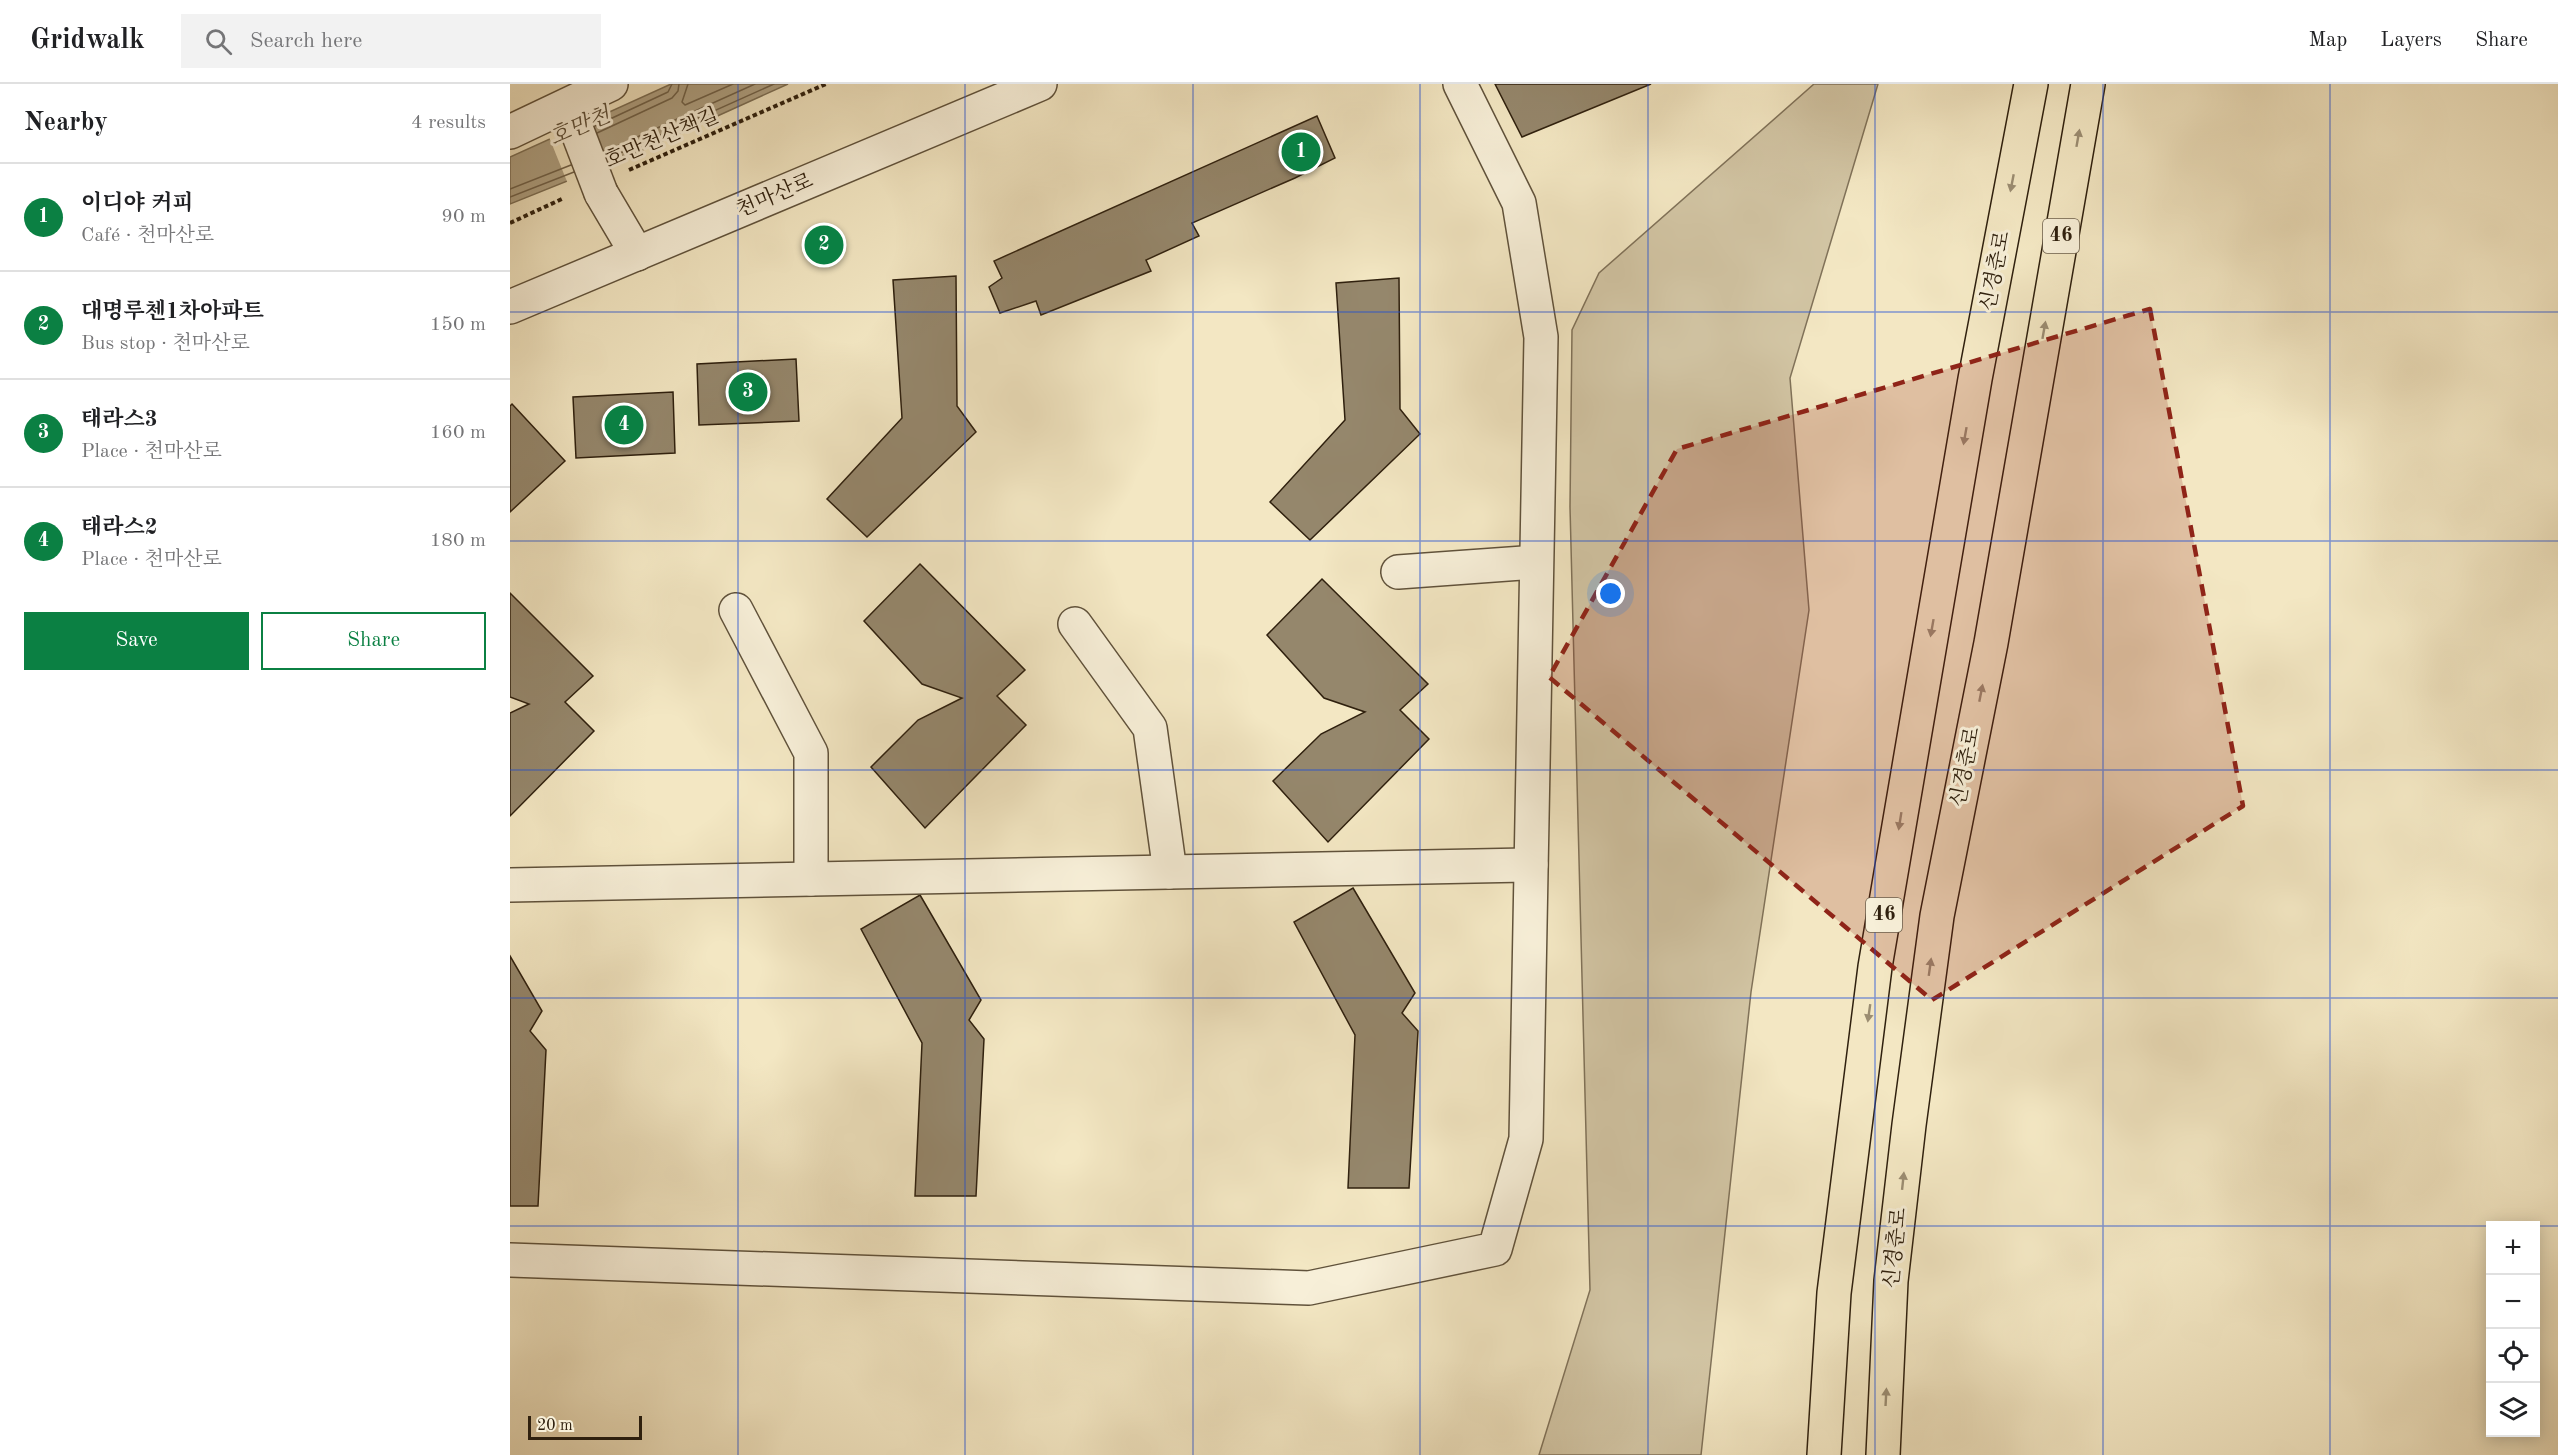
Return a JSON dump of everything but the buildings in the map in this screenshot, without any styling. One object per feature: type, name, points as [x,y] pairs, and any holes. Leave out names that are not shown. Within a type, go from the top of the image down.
[{"type":"highway","name":"신경춘로","points":[[1824,1455],[1834,1293],[1875,967],[1975,379],[2031,84]]},
{"type":"highway","name":"신경춘로","points":[[1883,1455],[1891,1281],[1937,916],[1990,643],[2088,84]]},
{"type":"street","points":[[510,132],[570,112],[611,84]]},
{"type":"street","name":"천마산로","points":[[510,307],[1040,84]]},
{"type":"street","points":[[510,1260],[1309,1288],[1495,1249],[1526,1139],[1541,337],[1519,203],[1460,84]]},
{"type":"street","points":[[570,112],[586,194],[637,254]]},
{"type":"street","points":[[1398,572],[1536,562]]},
{"type":"street","points":[[736,610],[811,753],[811,879]]},
{"type":"street","points":[[1075,624],[1150,728],[1170,872]]},
{"type":"street","points":[[510,885],[1531,865]]},
{"type":"path","name":"호만천산책길","points":[[625,171],[826,84]]},
{"type":"path","points":[[510,223],[586,194]]},
{"type":"highlighted area","points":[[2150,309],[2243,806],[1932,1000],[1549,677],[1677,449]]},
{"type":"shaded area","points":[[1814,84],[1878,84],[1790,378],[1809,610],[1751,992],[1701,1455],[1539,1455],[1590,1290],[1570,507],[1572,330],[1599,273]]},
{"type":"water","name":"호만천","points":[[671,84],[788,84],[627,157],[510,204],[510,157]]},
{"type":"pier","points":[[589,119],[611,167],[568,184],[549,137]]},
{"type":"place","name":"이디야 커피","points":[[1301,152]]},
{"type":"place","name":"대명루첸1차아파트","points":[[824,245]]},
{"type":"place","name":"태라스3","points":[[748,392]]},
{"type":"place","name":"태라스2","points":[[624,425]]}]
